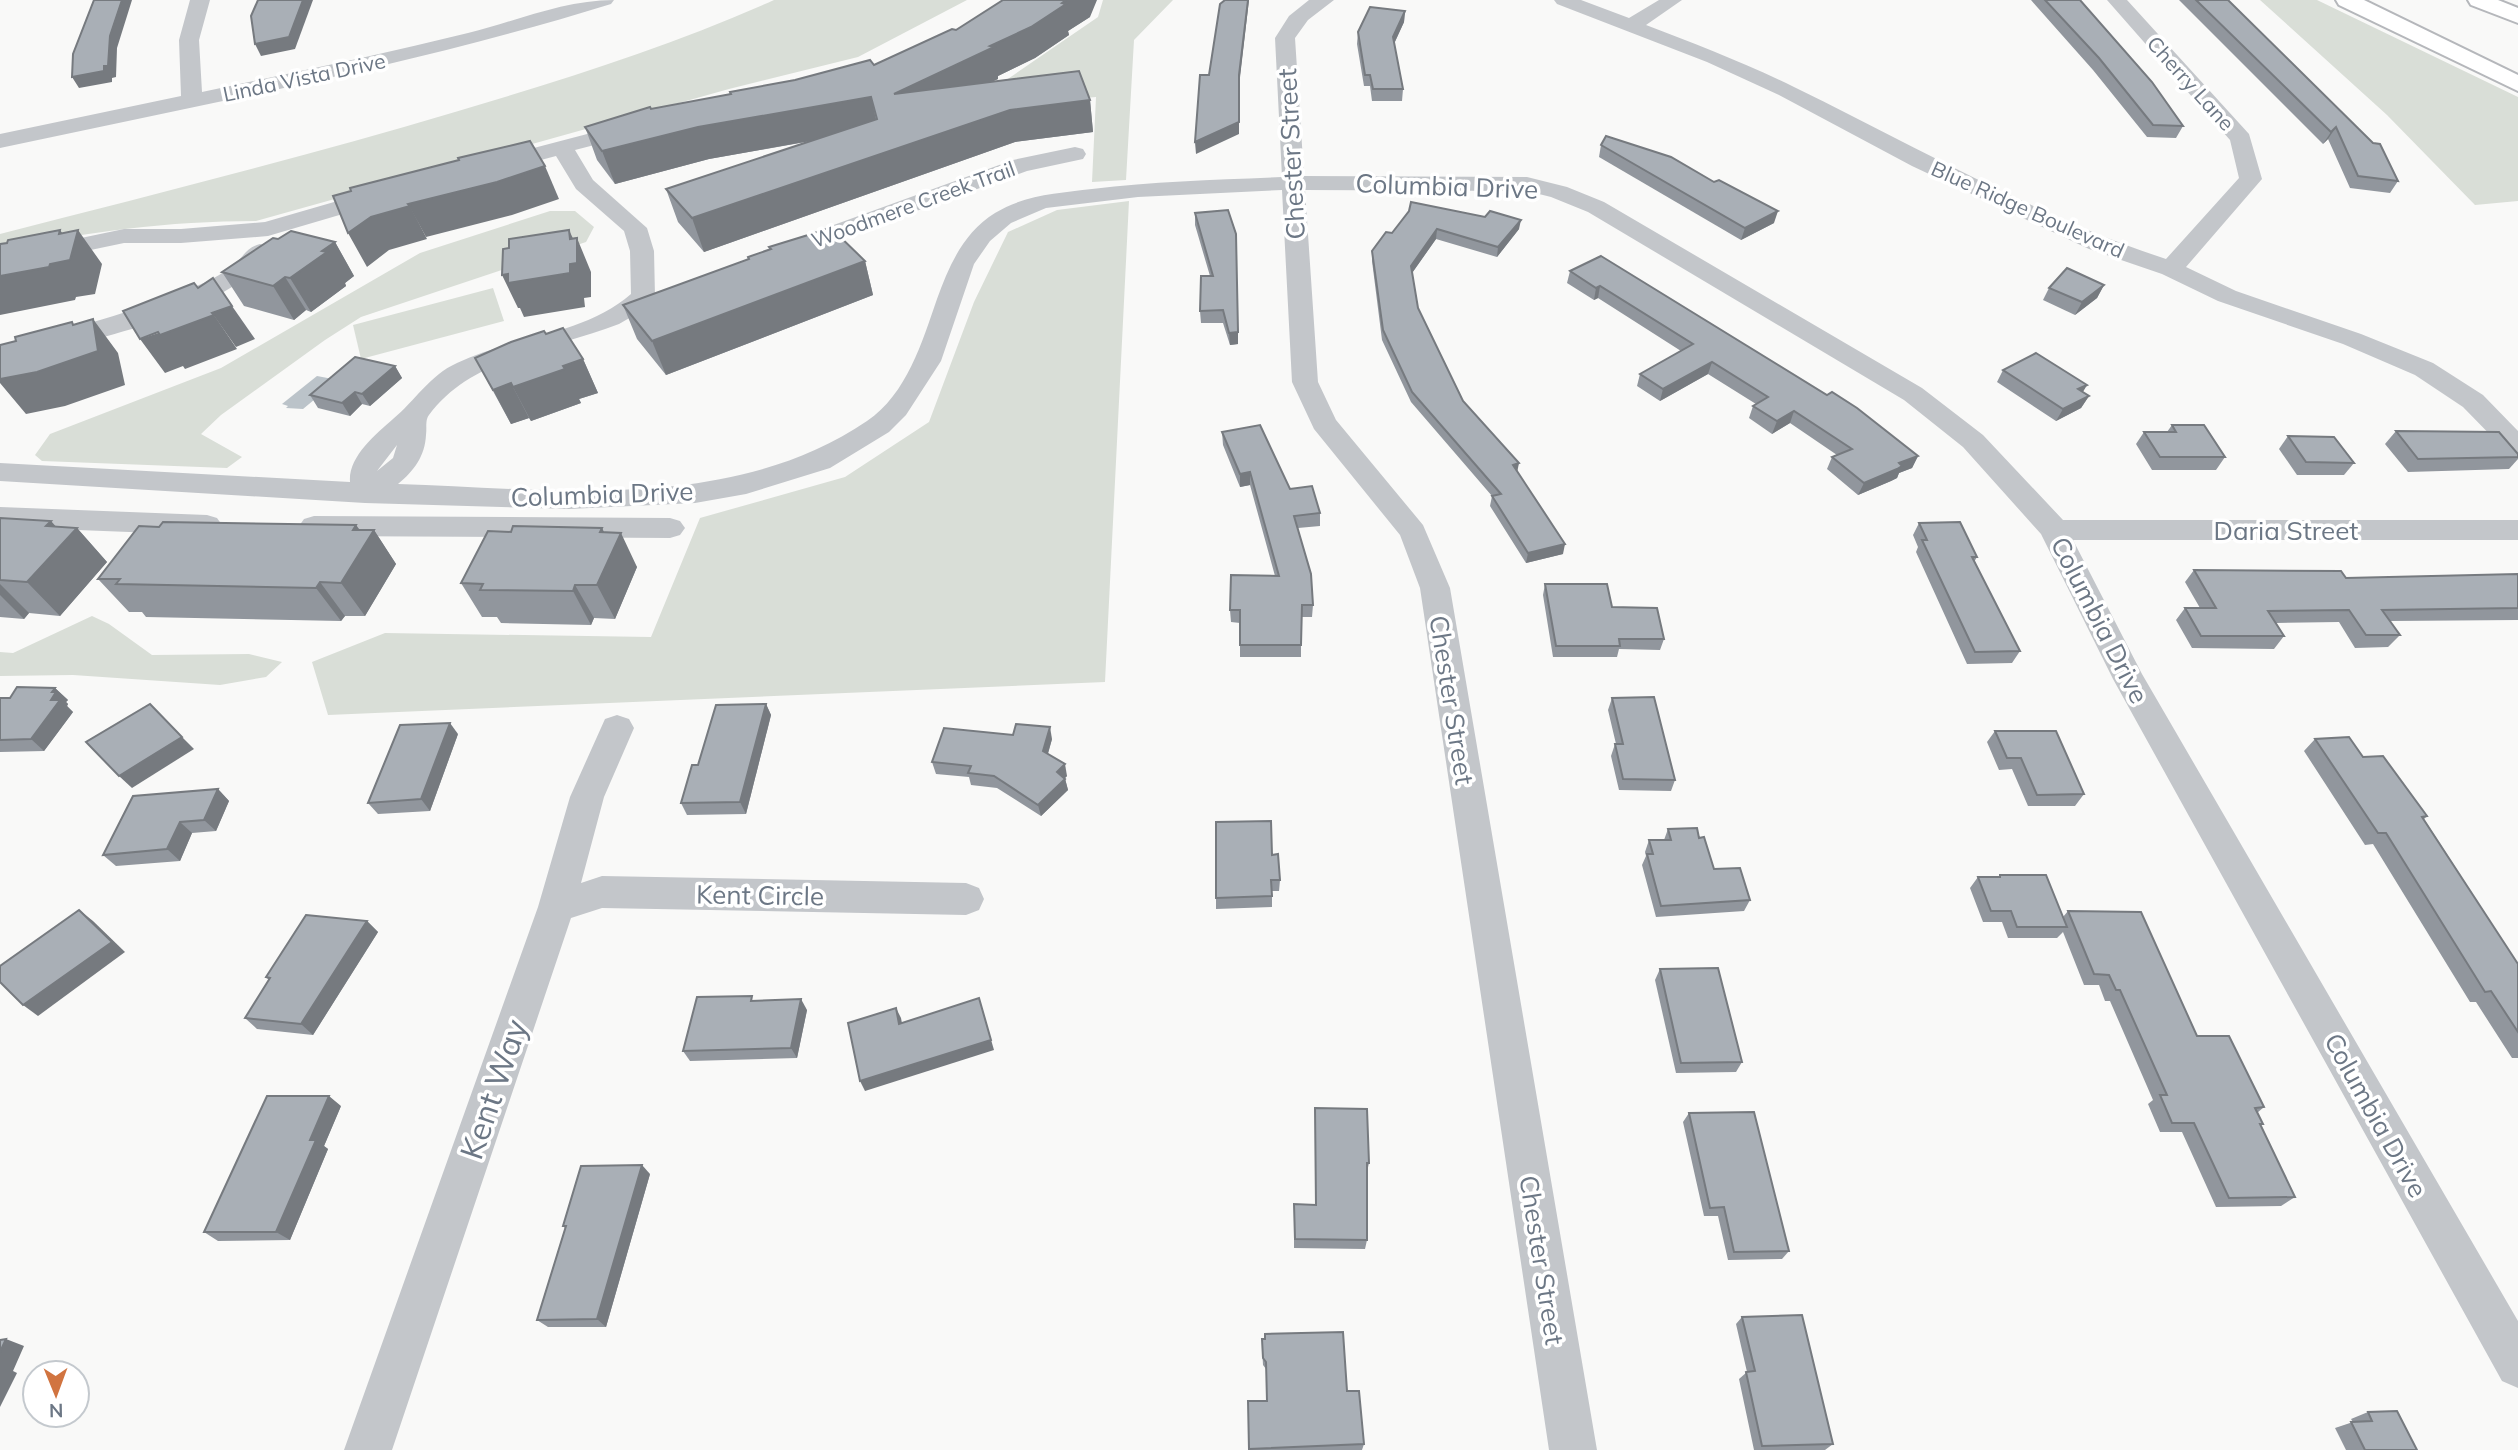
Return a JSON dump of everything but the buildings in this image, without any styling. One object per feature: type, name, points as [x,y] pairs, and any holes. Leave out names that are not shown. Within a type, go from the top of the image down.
[{"type":"highway","points":[[2347,0],[2518,84]]},
{"type":"highway","points":[[2479,0],[2518,16]]},
{"type":"street","points":[[192,101],[189,40],[200,0]]},
{"type":"street","name":"Linda Vista Drive","points":[[0,141],[451,44],[604,0]]},
{"type":"street","name":"Chester Street","points":[[1324,0],[1312,5],[1293,22],[1285,38],[1305,382],[1324,422],[1413,531],[1435,588],[1573,1450]]},
{"type":"street","name":"Blue Ridge Boulevard","points":[[1564,0],[1714,58],[1786,91],[1920,161],[2097,244],[2171,269],[2227,296],[2352,339],[2424,369],[2473,401],[2518,447]]},
{"type":"street","points":[[1630,26],[1672,0]]},
{"type":"street","name":"Cherry Lane","points":[[2116,0],[2241,139],[2251,179],[2171,269]]},
{"type":"street","points":[[470,172],[648,124]]},
{"type":"street","points":[[562,147],[584,184],[635,228],[640,238],[645,289],[635,306]]},
{"type":"street","name":"Woodmere Creek Trail","points":[[777,254],[1021,165],[1075,154]]},
{"type":"street","name":"Columbia Drive","points":[[4,477],[365,493],[631,498],[746,484],[820,461],[853,444],[879,426],[896,409],[928,361],[962,264],[982,236],[1003,218],[1041,202],[1090,194],[1292,183],[1527,184],[1559,192],[1596,206],[1913,394],[1973,441],[2055,530],[2060,546],[2129,679],[2518,1365]]},
{"type":"street","points":[[0,262],[79,243],[124,236],[215,234],[268,229],[404,189]]},
{"type":"street","points":[[0,354],[173,307],[204,294],[256,258],[268,229]]},
{"type":"street","points":[[365,493],[400,471],[415,442],[413,415],[430,394],[465,369],[606,320],[661,296]]},
{"type":"street","points":[[0,517],[229,525]]},
{"type":"street","points":[[284,526],[670,528]]},
{"type":"street","name":"Daria Street","points":[[2055,530],[2518,530]]},
{"type":"street","name":"Kent Way","points":[[368,1450],[556,907],[587,797],[617,728]]},
{"type":"street","name":"Kent Circle","points":[[556,907],[602,892],[966,899]]},
{"type":"shaded area","points":[[774,0],[967,0],[858,57],[729,89],[256,221],[127,229],[0,250],[0,234],[285,160],[495,100],[656,47]]},
{"type":"shaded area","points":[[1103,0],[1173,0],[1134,40],[1126,180],[1092,182],[1096,97],[991,106],[983,96],[1098,17]]},
{"type":"shaded area","points":[[2260,0],[2317,0],[2518,97],[2518,201],[2475,205],[2387,115]]},
{"type":"shaded area","points":[[1129,201],[1105,682],[328,715],[312,662],[385,633],[651,637],[700,518],[845,477],[929,422],[974,302],[1008,232],[1057,210]]},
{"type":"shaded area","points":[[550,211],[575,211],[594,227],[586,242],[361,317],[221,415],[201,434],[242,457],[227,468],[42,461],[35,455],[50,434],[221,368],[420,253]]},
{"type":"shaded area","points":[[493,288],[504,321],[361,359],[353,325]]},
{"type":"shaded area","points":[[317,376],[338,380],[303,409],[286,408],[288,406],[282,404]]},
{"type":"shaded area","points":[[92,616],[109,624],[152,655],[249,654],[282,662],[266,677],[220,685],[73,675],[0,676],[0,652],[13,653]]}]
